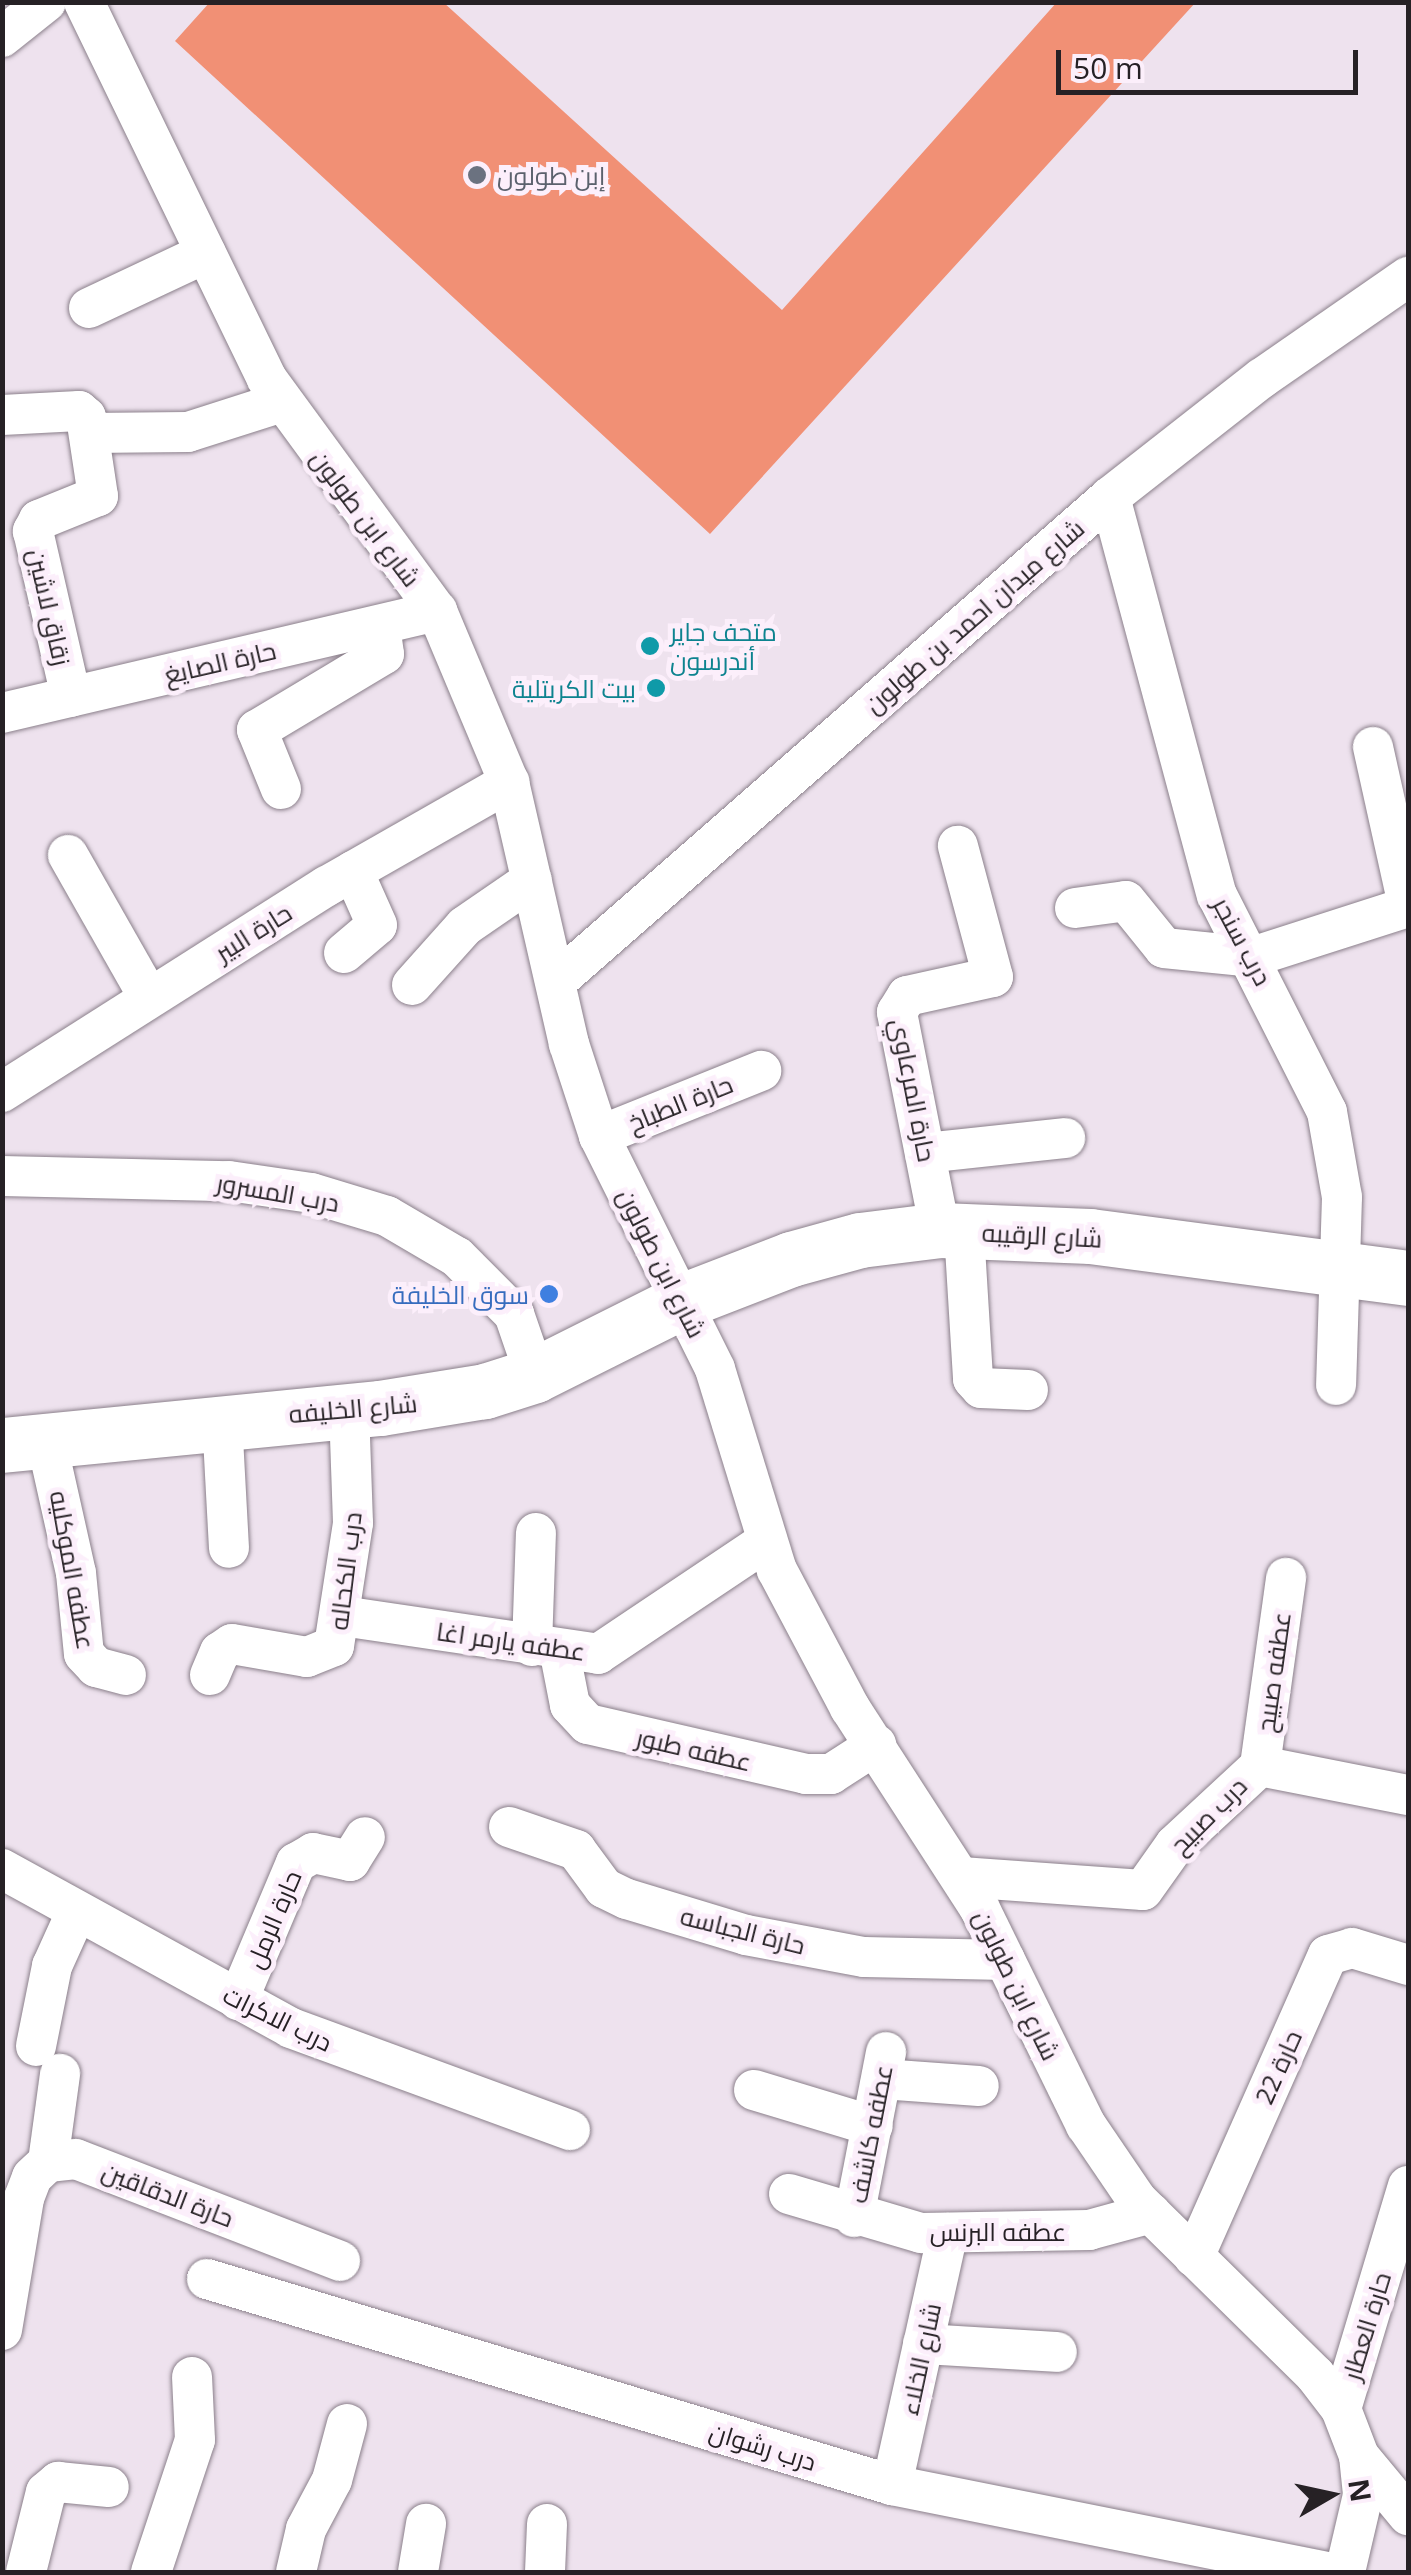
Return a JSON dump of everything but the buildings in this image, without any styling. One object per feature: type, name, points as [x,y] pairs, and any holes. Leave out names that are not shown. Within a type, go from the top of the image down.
[{"type":"street","points":[[2,37],[46,2]]},
{"type":"street","name":"شارع ابن طولون","points":[[84,2],[282,402],[438,612],[510,782],[558,980],[569,1044],[600,1136],[685,1300],[715,1369],[766,1541],[808,1633],[961,1877],[1086,2125],[1151,2214],[1315,2375],[1341,2409],[1358,2456]]},
{"type":"street","points":[[89,308],[206,253]]},
{"type":"street","name":"شارع ميدان احمد بن طولون","points":[[558,980],[1110,497],[1262,378],[1408,277]]},
{"type":"street","points":[[2,415],[78,411],[89,433],[188,432],[282,402]]},
{"type":"street","name":"زقاق لاشين","points":[[71,697],[33,531],[38,520],[96,497],[89,433]]},
{"type":"street","name":"درب سنجر","points":[[1110,497],[1217,896],[1252,957],[1327,1112],[1342,1197],[1336,1385]]},
{"type":"street","name":"حارة الصايغ","points":[[2,713],[438,612]]},
{"type":"street","points":[[282,788],[257,730],[384,654],[380,625]]},
{"type":"street","points":[[1075,908],[1126,901],[1164,948],[1252,957],[1408,906],[1374,747]]},
{"type":"street","name":"حارة البير","points":[[2,1092],[148,996],[353,871],[510,782]]},
{"type":"street","name":"حارة المرعاوي","points":[[958,846],[994,970],[988,980],[906,996],[898,1006],[925,1153],[952,1231],[973,1380],[982,1388],[1028,1390]]},
{"type":"street","points":[[68,855],[148,996]]},
{"type":"street","points":[[344,953],[376,925],[353,871]]},
{"type":"street","points":[[412,985],[466,926],[532,880]]},
{"type":"street","name":"حارة الطباخ","points":[[600,1136],[761,1072]]},
{"type":"street","points":[[925,1153],[1065,1138]]},
{"type":"street","name":"درب المسرور","points":[[2,1176],[229,1181],[311,1192],[387,1216],[456,1257],[514,1314],[535,1374]]},
{"type":"street","name":"شارع الرقيبه","points":[[685,1300],[808,1254],[952,1231],[1090,1236],[1408,1278]]},
{"type":"street","name":"شارع الخليفه","points":[[24,1442],[222,1419],[433,1402],[535,1374],[685,1300]]},
{"type":"street","name":"درب الكحاله","points":[[210,1674],[220,1652],[232,1644],[322,1655],[334,1646],[342,1616],[354,1523],[349,1410]]},
{"type":"street","points":[[222,1419],[228,1548]]},
{"type":"street","name":"عطفه الموكليه","points":[[24,1442],[76,1572],[84,1654],[96,1667],[126,1675]]},
{"type":"street","name":"عطفه طبور","points":[[536,1533],[545,1648],[570,1705],[588,1724],[806,1774],[831,1774],[876,1745]]},
{"type":"street","name":"عطفه يارمر اغا","points":[[342,1616],[598,1654],[624,1642],[766,1541]]},
{"type":"street","name":"عطفه صبيح","points":[[1260,1766],[1286,1578]]},
{"type":"street","name":"درب صبيح","points":[[961,1877],[1143,1890],[1174,1845],[1260,1766],[1408,1796]]},
{"type":"street","name":"حارة الجباسه","points":[[509,1827],[576,1850],[604,1888],[627,1899],[746,1935],[864,1957],[1006,1960]]},
{"type":"street","name":"حارة الرمل","points":[[238,2000],[296,1863],[313,1853],[350,1861],[365,1837]]},
{"type":"street","name":"درب الاكرات","points":[[2,1869],[238,2000],[397,2071],[570,2130]]},
{"type":"street","points":[[2,2330],[24,2198],[32,2176],[48,2162],[52,1966],[77,1911]]},
{"type":"street","name":"حارة 22","points":[[1194,2257],[1328,1955],[1352,1948],[1408,1965]]},
{"type":"street","name":"عطفه كاشف","points":[[854,2216],[884,2065],[979,2086]]},
{"type":"street","points":[[754,2090],[873,2126]]},
{"type":"street","name":"حارة الدقاقين","points":[[48,2162],[76,2159],[343,2250],[325,2316]]},
{"type":"street","name":"حارة العطار","points":[[1341,2409],[1403,2226],[1408,2186]]},
{"type":"street","name":"عطفه البرنس","points":[[789,2194],[854,2216],[948,2233],[1089,2230],[1151,2214]]},
{"type":"street","name":"شارع الخلاء","points":[[892,2484],[948,2233]]},
{"type":"street","name":"درب رشوان","points":[[207,2279],[892,2484],[1329,2572]]},
{"type":"street","points":[[923,2344],[1056,2352]]},
{"type":"street","points":[[151,2572],[195,2440],[192,2376]]},
{"type":"street","points":[[296,2572],[306,2530],[332,2480],[347,2424]]},
{"type":"street","points":[[1358,2456],[1408,2515]]},
{"type":"street","points":[[1345,2572],[1363,2495],[1358,2456]]},
{"type":"street","points":[[26,2572],[46,2492],[58,2482],[109,2487]]},
{"type":"street","points":[[418,2572],[426,2524]]},
{"type":"street","points":[[545,2572],[548,2524]]},
{"type":"street","points":[[2,2566],[17,2572]]},
{"type":"place","name":"إبن طولون","points":[[477,175]]},
{"type":"place","name":"متحف جاير أندرسون","points":[[650,646]]},
{"type":"place","name":"بيت الكريتلية","points":[[656,688]]},
{"type":"place","name":"سوق الخليفة","points":[[549,1294]]}]
